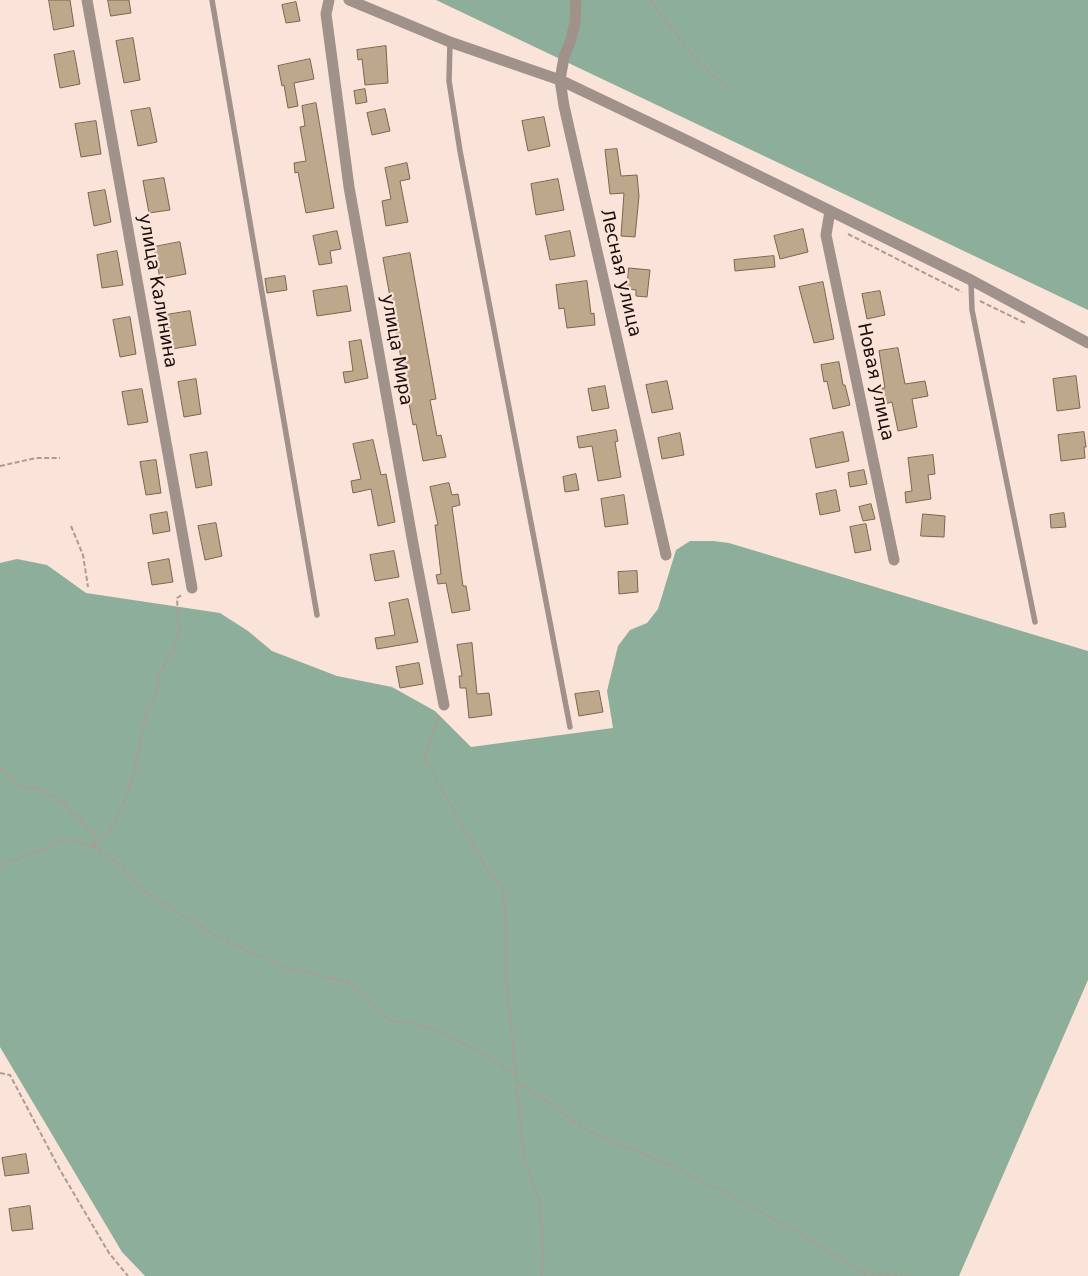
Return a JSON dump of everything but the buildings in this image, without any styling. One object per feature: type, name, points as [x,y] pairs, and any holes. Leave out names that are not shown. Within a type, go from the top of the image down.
[{"type":"street","name":"улица Калинина","points":[[87,0],[192,588]]},
{"type":"street","name":"улица Мира","points":[[329,0],[326,14],[349,187],[412,540],[444,705]]},
{"type":"street","points":[[349,0],[450,42],[560,80],[830,210],[970,280],[1088,343]]},
{"type":"street","name":"Лесная улица","points":[[576,0],[575,23],[564,57],[560,80],[566,116],[666,554]]},
{"type":"street","name":"Новая улица","points":[[830,210],[826,235],[894,560]]},
{"type":"lane","points":[[212,0],[318,615]]},
{"type":"lane","points":[[450,42],[449,81],[460,151],[570,726]]},
{"type":"lane","points":[[970,280],[972,310],[1035,622]]},
{"type":"path","points":[[650,0],[693,56],[730,91]]},
{"type":"path","points":[[0,466],[36,458],[60,458]]},
{"type":"path","points":[[71,526],[83,555],[88,587]]},
{"type":"path","points":[[94,847],[113,827],[122,806],[134,772],[146,714],[158,692],[158,675],[174,649],[179,632],[177,598],[192,588]]},
{"type":"path","points":[[444,705],[424,758],[488,869],[503,888],[506,975],[524,1161],[540,1200],[543,1252],[541,1276]]},
{"type":"path","points":[[0,768],[23,788],[40,789],[66,806],[94,835],[94,847]]},
{"type":"path","points":[[0,865],[42,850],[60,840],[71,840],[94,847],[112,858],[144,891],[216,936],[284,967],[349,982],[389,1020],[426,1026],[486,1055],[515,1074]]},
{"type":"path","points":[[0,1073],[10,1075],[60,1170],[109,1254],[128,1276]]},
{"type":"path","points":[[516,1081],[588,1131],[667,1164],[710,1185],[792,1229],[866,1275],[912,1276]]},
{"type":"green space","points":[[436,0],[1088,0],[1088,310]]},
{"type":"green space","points":[[690,541],[729,543],[1088,651],[1088,980],[959,1276],[145,1276],[122,1252],[0,1047],[0,563],[17,559],[47,565],[86,593],[220,613],[248,631],[272,651],[337,676],[392,687],[435,711],[471,747],[613,728],[607,691],[618,646],[630,630],[647,623],[658,609],[676,550]]}]
